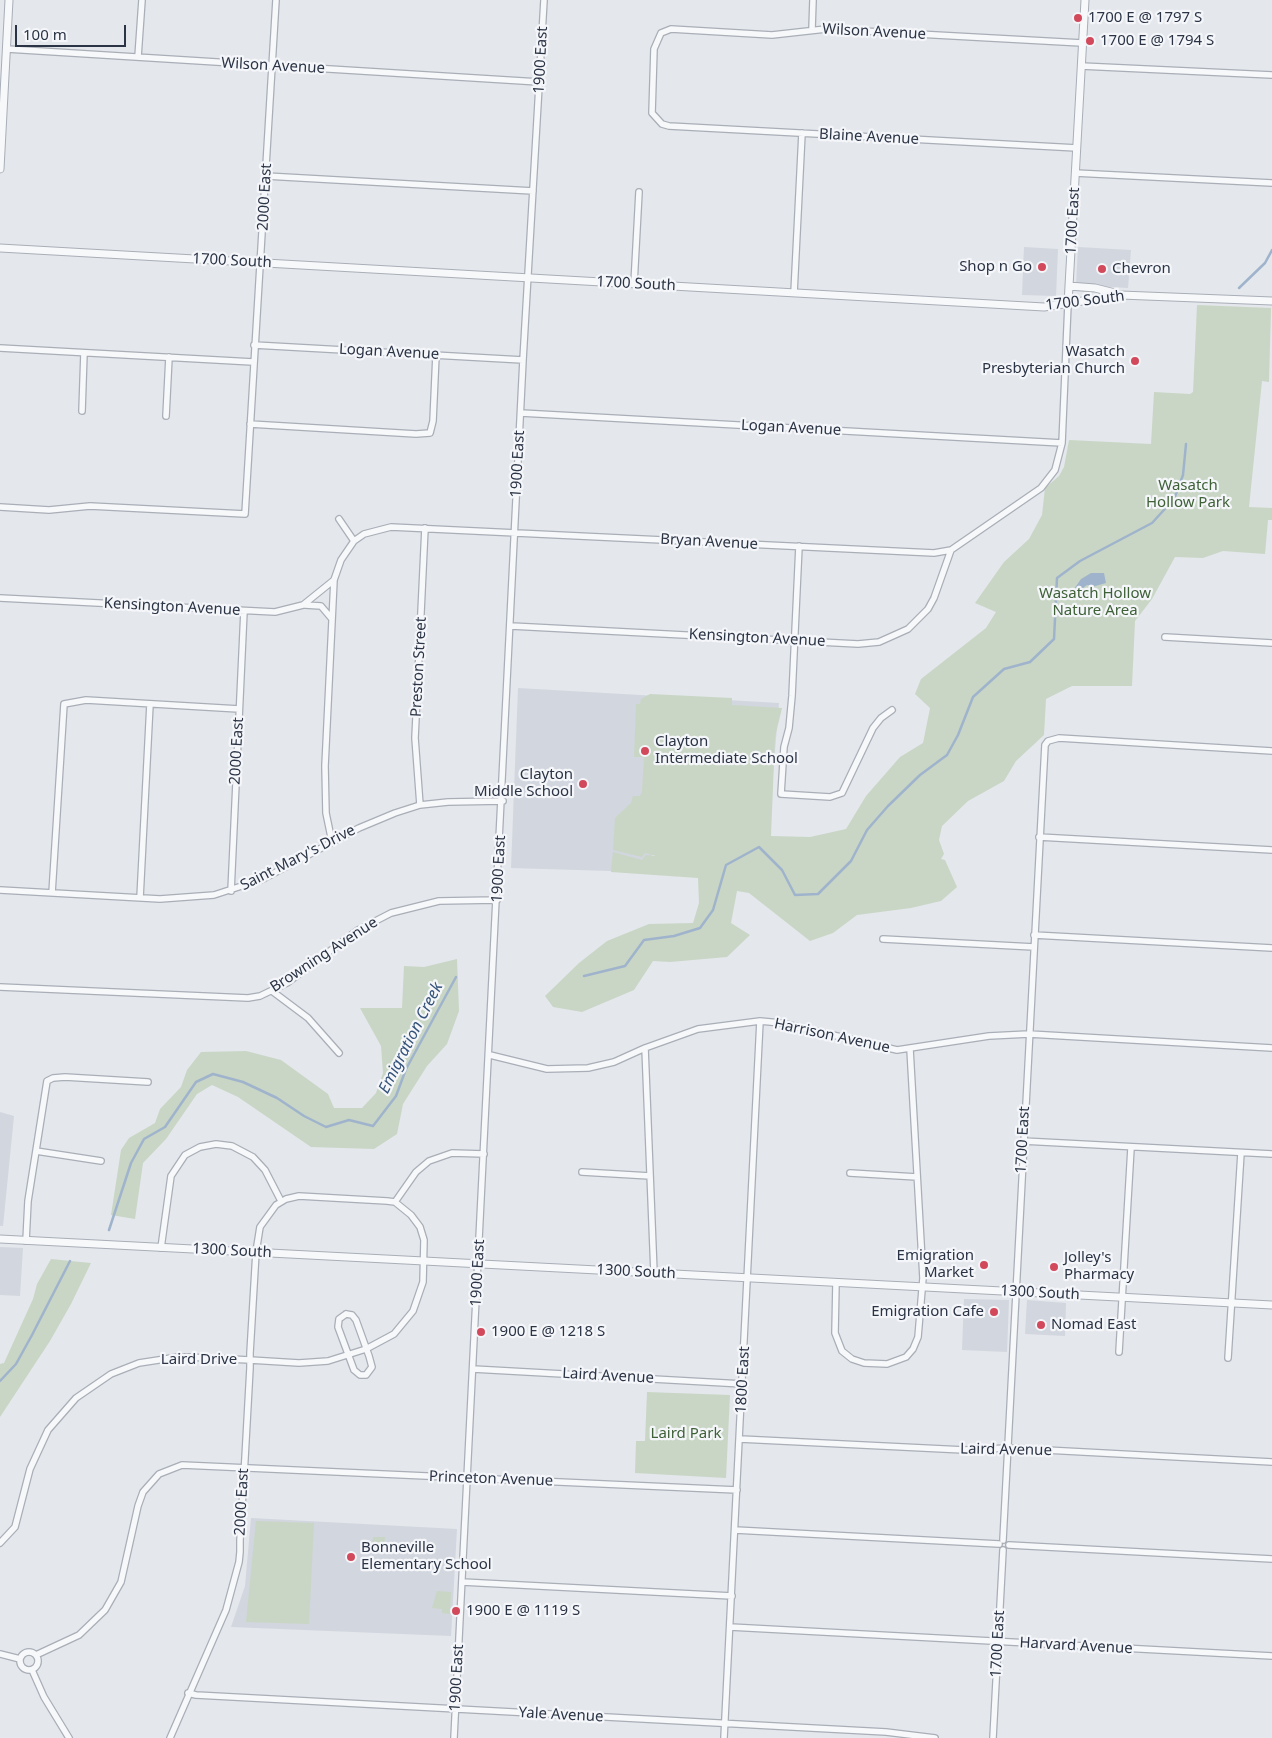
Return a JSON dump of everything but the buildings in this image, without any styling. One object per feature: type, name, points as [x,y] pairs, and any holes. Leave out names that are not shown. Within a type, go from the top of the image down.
[{"type":"street","points":[[0,169],[10,0]]},
{"type":"street","points":[[138,57],[142,0]]},
{"type":"street","name":"2000 East","points":[[0,507],[49,510],[90,506],[245,514],[276,0]]},
{"type":"street","name":"1900 East","points":[[454,1738],[503,801],[523,360],[544,0]]},
{"type":"street","points":[[812,29],[813,0]]},
{"type":"street","name":"1700 East","points":[[1062,443],[1085,0]]},
{"type":"street","name":"Wilson Avenue","points":[[662,124],[652,113],[651,104],[654,48],[657,38],[666,29],[772,35],[812,29],[1082,43]]},
{"type":"street","name":"Wilson Avenue","points":[[7,50],[539,82]]},
{"type":"street","points":[[1081,66],[1272,75]]},
{"type":"street","name":"Blaine Avenue","points":[[662,124],[1077,148]]},
{"type":"street","points":[[794,293],[802,133]]},
{"type":"street","points":[[1075,173],[1272,183]]},
{"type":"street","points":[[266,176],[533,191]]},
{"type":"street","points":[[634,284],[639,192]]},
{"type":"street","name":"1700 South","points":[[0,248],[1044,307],[1120,295],[1272,302]]},
{"type":"street","points":[[1069,286],[1095,288],[1120,295]]},
{"type":"street","name":"Logan Avenue","points":[[254,345],[523,360]]},
{"type":"street","points":[[0,348],[253,362]]},
{"type":"street","points":[[82,411],[84,353]]},
{"type":"street","points":[[250,424],[416,434],[430,433],[433,421],[436,355]]},
{"type":"street","points":[[166,416],[169,357]]},
{"type":"street","name":"Logan Avenue","points":[[521,413],[1062,443]]},
{"type":"street","name":"Bryan Avenue","points":[[354,541],[364,534],[391,527],[934,553],[952,550],[1042,488],[1055,470],[1062,443]]},
{"type":"street","points":[[332,842],[327,824],[325,790],[334,580],[341,560],[354,541],[339,519]]},
{"type":"street","name":"Preston Street","points":[[420,805],[415,738],[425,528]]},
{"type":"street","points":[[800,546],[790,720],[784,747],[781,794],[830,797],[842,793],[873,728],[881,718],[892,710]]},
{"type":"street","name":"Kensington Avenue","points":[[511,626],[858,644],[879,642],[896,636],[919,620],[928,609],[952,550]]},
{"type":"street","name":"Kensington Avenue","points":[[0,598],[275,612],[303,605],[334,580]]},
{"type":"street","points":[[303,605],[321,606],[332,619]]},
{"type":"street","name":"2000 East","points":[[231,891],[244,611]]},
{"type":"street","points":[[1165,637],[1272,643]]},
{"type":"street","points":[[52,893],[64,704],[86,700],[239,709]]},
{"type":"street","points":[[140,898],[150,704]]},
{"type":"street","name":"1700 East","points":[[1001,1542],[1008,1448],[1044,750],[1048,741],[1059,738],[1272,751]]},
{"type":"street","name":"Saint Mary's Drive","points":[[0,890],[140,898],[196,898],[231,891],[263,879],[377,819],[420,805],[460,801],[503,801]]},
{"type":"street","points":[[1040,837],[1272,850]]},
{"type":"street","name":"Browning Avenue","points":[[0,987],[235,999],[260,996],[287,982],[358,930],[391,913],[439,901],[498,900]]},
{"type":"street","points":[[1034,935],[1272,948]]},
{"type":"street","points":[[883,939],[1034,947]]},
{"type":"street","points":[[272,991],[308,1018],[339,1053]]},
{"type":"street","name":"Harrison Avenue","points":[[490,1055],[547,1069],[570,1070],[614,1062],[698,1029],[760,1021],[781,1023],[886,1049],[910,1049],[989,1036],[1029,1034],[1272,1048]]},
{"type":"street","name":"1800 East","points":[[724,1738],[760,1021]]},
{"type":"street","points":[[646,1048],[654,1273]]},
{"type":"street","points":[[836,1283],[835,1329],[839,1346],[846,1355],[857,1362],[880,1364],[900,1361],[910,1353],[916,1344],[922,1287],[910,1049]]},
{"type":"street","points":[[26,1240],[28,1201],[45,1089],[50,1080],[65,1078],[148,1082]]},
{"type":"street","points":[[1023,1141],[1272,1154]]},
{"type":"street","points":[[161,1248],[171,1176],[185,1155],[200,1146],[224,1145],[239,1149],[252,1157],[265,1170],[281,1201],[292,1197],[305,1196],[395,1202],[416,1172],[429,1161],[452,1153],[484,1154]]},
{"type":"street","points":[[1119,1352],[1131,1148]]},
{"type":"street","points":[[36,1151],[101,1161]]},
{"type":"street","points":[[1228,1358],[1241,1153]]},
{"type":"street","points":[[582,1172],[650,1176]]},
{"type":"street","points":[[850,1173],[917,1177]]},
{"type":"street","name":"2000 East","points":[[170,1738],[188,1693],[226,1610],[234,1587],[240,1552],[256,1252],[260,1227],[267,1215],[281,1201]]},
{"type":"street","name":"Laird Drive","points":[[0,1543],[15,1527],[30,1469],[43,1440],[60,1414],[93,1384],[129,1366],[159,1359],[187,1357],[308,1362],[348,1355],[366,1349],[394,1334],[408,1319],[420,1297],[424,1261],[424,1240],[420,1227],[411,1215],[395,1202]]},
{"type":"street","name":"1300 South","points":[[0,1239],[1272,1305]]},
{"type":"street","points":[[349,1314],[354,1318],[372,1367],[366,1375],[356,1372],[348,1355],[337,1324],[338,1319],[343,1315],[349,1314]]},
{"type":"street","name":"Laird Avenue","points":[[473,1369],[743,1384]]},
{"type":"street","name":"Laird Avenue","points":[[740,1439],[964,1450],[1008,1448],[1272,1462]]},
{"type":"street","name":"Princeton Avenue","points":[[36,1655],[79,1635],[93,1624],[110,1603],[123,1574],[138,1506],[143,1492],[153,1480],[166,1470],[182,1465],[737,1490]]},
{"type":"street","points":[[735,1530],[1007,1541],[1009,1545]]},
{"type":"street","points":[[1001,1542],[1003,1550],[1009,1545],[1272,1559]]},
{"type":"street","name":"1700 East","points":[[993,1738],[1003,1550]]},
{"type":"street","points":[[462,1582],[732,1596]]},
{"type":"street","name":"Harvard Avenue","points":[[730,1627],[1272,1656]]},
{"type":"street","points":[[20,1659],[27,1652],[36,1655],[38,1664],[32,1670]]},
{"type":"street","points":[[0,1654],[20,1659]]},
{"type":"street","points":[[20,1659],[22,1668],[32,1670]]},
{"type":"street","points":[[32,1670],[37,1684],[69,1738]]},
{"type":"street","name":"Yale Avenue","points":[[188,1693],[196,1695],[886,1732],[935,1738]]},
{"type":"shaded area","points":[[1024,247],[1058,249],[1056,296],[1022,295]]},
{"type":"shaded area","points":[[1078,247],[1131,250],[1128,288],[1076,285]]},
{"type":"shaded area","name":"Clayton Intermediate School","points":[[518,688],[779,703],[771,798],[670,825],[642,872],[511,868]]},
{"type":"shaded area","points":[[0,1112],[14,1116],[3,1226],[0,1226]]},
{"type":"shaded area","points":[[0,1247],[23,1248],[20,1296],[0,1295]]},
{"type":"shaded area","points":[[964,1299],[1009,1300],[1007,1352],[962,1350]]},
{"type":"shaded area","points":[[1027,1300],[1066,1303],[1065,1336],[1025,1334]]},
{"type":"shaded area","name":"Bonneville Elementary School","points":[[251,1518],[457,1529],[451,1636],[231,1627],[245,1586]]},
{"type":"green space","points":[[1197,305],[1271,308],[1269,382],[1262,381],[1249,507],[1272,508],[1272,520],[1268,520],[1265,554],[1223,551],[1203,558],[1175,557],[1152,599],[1135,621],[1132,686],[1072,686],[1046,699],[1044,735],[1016,761],[1004,781],[968,801],[942,826],[939,840],[944,854],[941,859],[945,860],[957,887],[941,901],[911,908],[857,915],[833,933],[810,941],[749,893],[737,891],[731,923],[750,935],[727,957],[670,962],[653,961],[634,990],[582,1012],[553,1007],[545,996],[579,963],[607,941],[649,924],[693,923],[699,903],[698,878],[611,872],[613,852],[642,860],[646,855],[656,856],[645,853],[642,857],[613,850],[615,818],[631,803],[633,796],[640,796],[642,792],[644,757],[634,757],[636,704],[640,704],[641,699],[650,694],[732,698],[732,705],[782,708],[775,737],[771,836],[810,837],[846,829],[866,796],[900,757],[923,743],[930,708],[915,694],[921,679],[986,628],[996,612],[975,603],[1004,562],[1029,539],[1042,515],[1045,488],[1059,476],[1064,467],[1069,440],[1151,444],[1154,392],[1190,394],[1193,392]]},
{"type":"green space","points":[[457,959],[459,1011],[447,1044],[427,1066],[403,1104],[397,1134],[374,1149],[311,1147],[238,1097],[212,1085],[197,1094],[166,1139],[143,1163],[135,1219],[111,1215],[121,1150],[129,1138],[155,1123],[160,1109],[181,1087],[187,1070],[201,1052],[246,1051],[281,1060],[328,1094],[334,1108],[362,1108],[376,1093],[383,1073],[381,1046],[360,1008],[402,1008],[404,966],[424,967]]},
{"type":"green space","points":[[51,1259],[91,1263],[50,1341],[0,1417],[0,1364],[4,1363],[33,1299],[37,1284]]},
{"type":"green space","name":"Laird Park","points":[[647,1392],[730,1395],[726,1478],[635,1473],[636,1441],[645,1441]]},
{"type":"green space","points":[[256,1521],[314,1523],[309,1624],[246,1622]]},
{"type":"green space","points":[[373,1537],[385,1537],[384,1553],[372,1552]]},
{"type":"green space","points":[[437,1591],[451,1592],[450,1614],[442,1613],[442,1609],[432,1608]]},
{"type":"water","points":[[1091,573],[1104,573],[1106,583],[1092,587],[1087,585],[1079,591],[1075,591],[1074,589],[1081,579]]},
{"type":"waterway","name":"Emigration Creek","points":[[1239,288],[1265,263],[1272,250]]},
{"type":"waterway","name":"Emigration Creek","points":[[584,976],[625,966],[644,940],[674,936],[700,928],[713,910],[726,865],[759,847],[782,870],[795,895],[818,894],[851,861],[867,830],[888,806],[920,775],[947,755],[958,735],[973,697],[1004,669],[1030,662],[1054,639],[1057,578],[1080,561],[1152,523],[1174,499],[1183,475],[1186,444]]},
{"type":"waterway","name":"Emigration Creek","points":[[109,1230],[131,1163],[144,1139],[165,1127],[196,1082],[213,1074],[243,1082],[277,1098],[304,1116],[326,1127],[349,1120],[373,1126],[396,1096],[406,1069],[456,977]]},
{"type":"waterway","name":"Emigration Creek","points":[[0,1381],[16,1364],[70,1261]]},
{"type":"place","name":"1700 E @ 1797 S","points":[[1078,18]]},
{"type":"place","name":"1700 E @ 1794 S","points":[[1090,41]]},
{"type":"place","name":"Shop n Go","points":[[1042,267]]},
{"type":"place","name":"Chevron","points":[[1102,269]]},
{"type":"place","name":"Wasatch Presbyterian Church","points":[[1135,361]]},
{"type":"place","name":"Clayton Intermediate School","points":[[645,751]]},
{"type":"place","name":"Clayton Middle School","points":[[583,784]]},
{"type":"place","name":"Emigration Market","points":[[984,1265]]},
{"type":"place","name":"Jolley's Pharmacy","points":[[1054,1267]]},
{"type":"place","name":"Emigration Cafe","points":[[994,1312]]},
{"type":"place","name":"Nomad East","points":[[1041,1325]]},
{"type":"place","name":"1900 E @ 1218 S","points":[[481,1332]]},
{"type":"place","name":"Bonneville Elementary School","points":[[351,1557]]},
{"type":"place","name":"1900 E @ 1119 S","points":[[456,1611]]},
{"type":"park label","name":"Wasatch Hollow Park","points":[[1188,494]]},
{"type":"park label","name":"Wasatch Hollow Nature Area","points":[[1095,602]]}]
